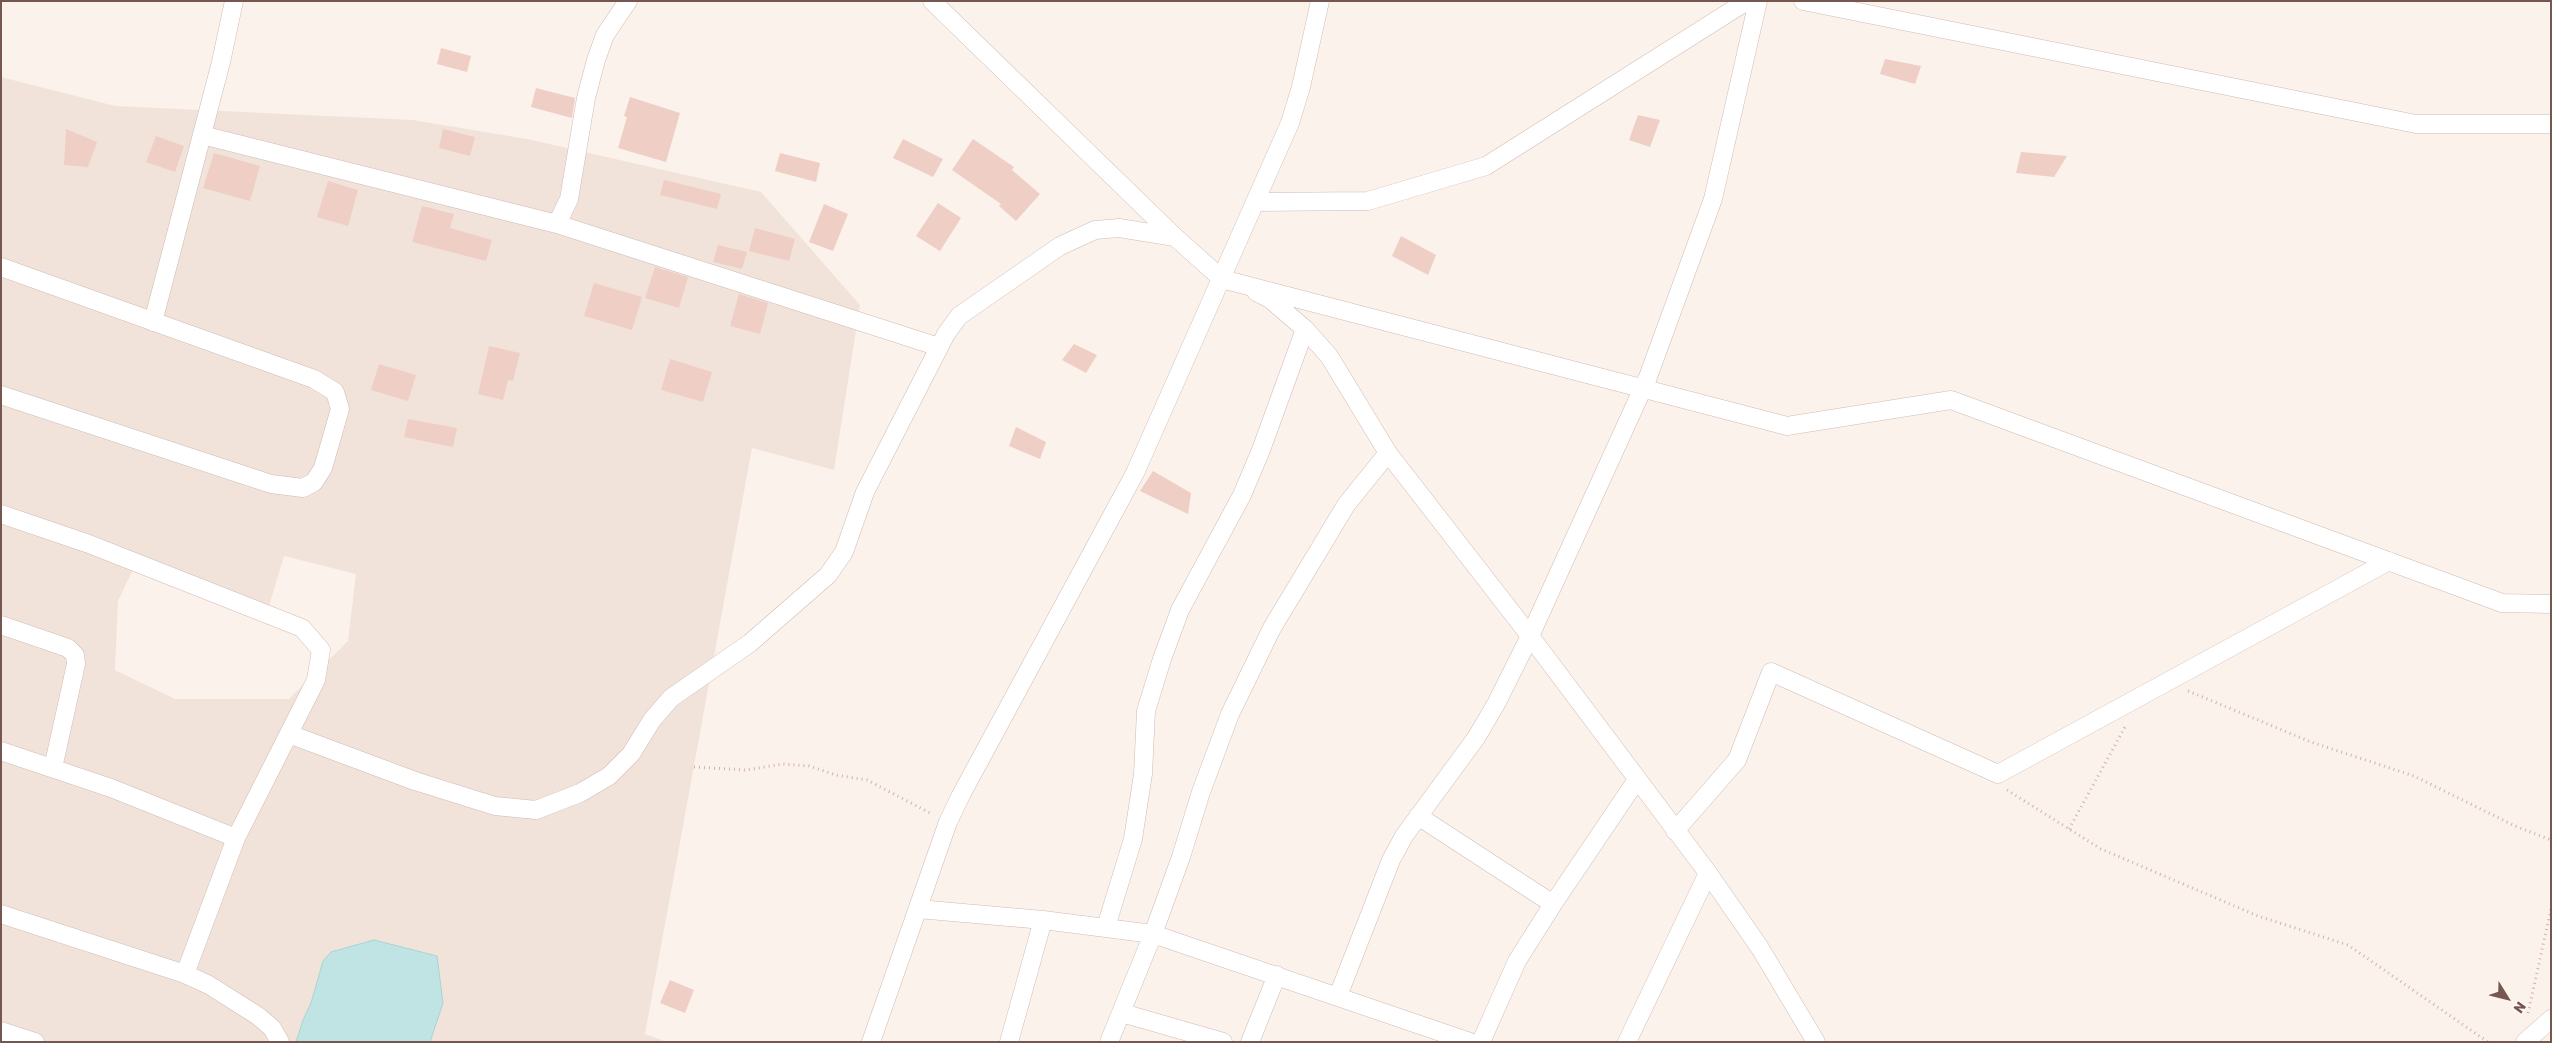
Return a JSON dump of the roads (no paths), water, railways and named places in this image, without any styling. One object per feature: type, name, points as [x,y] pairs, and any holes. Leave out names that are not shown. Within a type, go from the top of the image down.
[{"type":"street","points":[[153,322],[202,135],[234,1]]},
{"type":"street","points":[[557,224],[569,199],[586,98],[596,60],[605,35],[628,1]]},
{"type":"street","points":[[932,1],[1175,237],[1222,279],[1270,299],[1305,329],[1329,356],[1388,453],[1530,636],[1636,781],[1708,873],[1760,948],[1816,1042]]},
{"type":"street","points":[[871,1042],[948,822],[970,777],[1136,472],[1256,202],[1293,114],[1301,87],[1320,1]]},
{"type":"street","points":[[1256,202],[1368,201],[1486,166],[1747,1]]},
{"type":"street","points":[[1338,996],[1392,860],[1404,836],[1476,738],[1530,636],[1643,388],[1714,199],[1758,1]]},
{"type":"street","points":[[1803,1],[2416,124],[2551,124]]},
{"type":"street","points":[[202,135],[557,224],[939,348]]},
{"type":"street","points":[[289,734],[415,781],[495,806],[536,810],[580,793],[609,776],[631,754],[652,720],[671,698],[750,643],[828,575],[844,552],[865,492],[939,348],[959,316],[1060,246],[1095,230],[1119,228],[1175,237]]},
{"type":"street","points":[[1,267],[314,379],[335,392],[340,409],[324,468],[314,482],[303,488],[271,484],[1,395]]},
{"type":"street","points":[[1222,279],[1787,426],[1951,400],[2502,602],[2551,604]]},
{"type":"street","points":[[1106,927],[1133,839],[1143,774],[1146,711],[1162,659],[1180,610],[1242,495],[1261,450],[1305,329]]},
{"type":"street","points":[[1109,1042],[1153,934],[1223,732],[1264,645],[1346,504],[1388,453]]},
{"type":"street","points":[[1,514],[89,544],[302,628],[321,650],[316,680],[236,838],[185,974]]},
{"type":"street","points":[[1675,831],[1737,760],[1770,672],[1998,774],[2389,561]]},
{"type":"street","points":[[1,625],[68,648],[75,655],[76,664],[53,768]]},
{"type":"street","points":[[1,751],[111,788],[236,838]]},
{"type":"street","points":[[1482,1042],[1518,961],[1553,904],[1636,781]]},
{"type":"street","points":[[1418,816],[1553,904]]},
{"type":"street","points":[[1627,1042],[1708,873]]},
{"type":"street","points":[[918,909],[1043,920],[1153,934],[1277,974],[1470,1042]]},
{"type":"street","points":[[1,914],[185,974],[209,985],[258,1016],[272,1028],[280,1042]]},
{"type":"street","points":[[1010,1042],[1043,920]]},
{"type":"street","points":[[1250,1042],[1277,974]]},
{"type":"street","points":[[1122,1013],[1223,1042]]},
{"type":"street","points":[[2524,1042],[2551,1019]]},
{"type":"street","points":[[1,1031],[35,1042]]},
{"type":"water","points":[[374,940],[437,956],[443,1003],[430,1042],[296,1042],[311,1003],[323,961],[331,952]]}]
